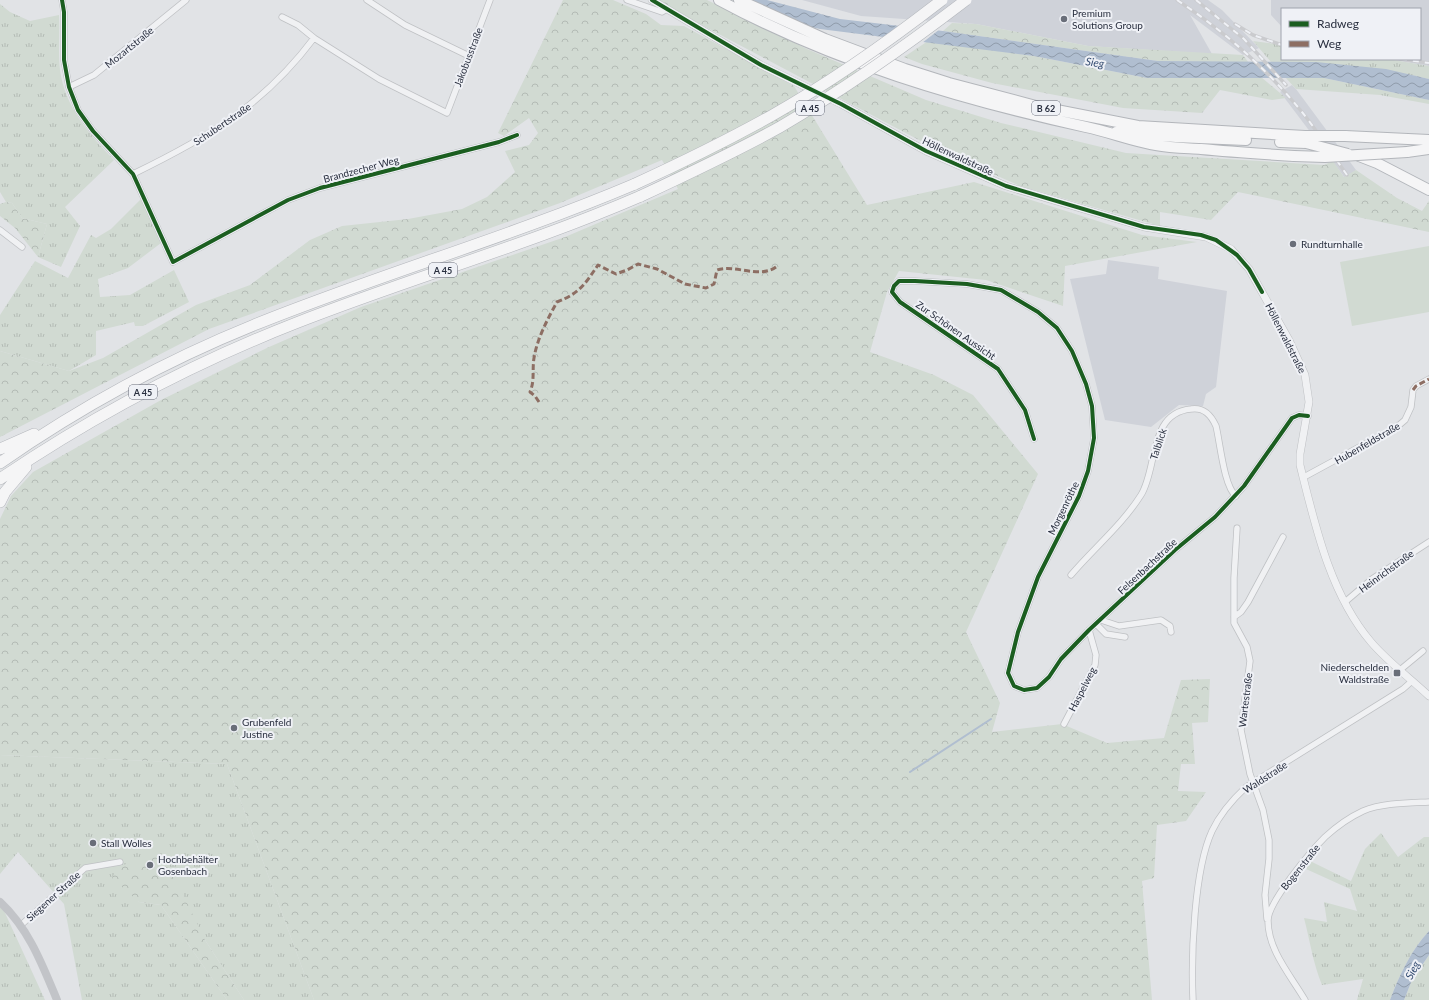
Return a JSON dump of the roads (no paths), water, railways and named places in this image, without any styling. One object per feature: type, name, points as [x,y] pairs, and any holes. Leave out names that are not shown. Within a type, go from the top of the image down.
[{"type":"highway","name":"B 62","points":[[719,0],[779,30],[900,78],[990,104],[1098,130],[1125,139],[1157,145],[1294,156],[1326,157],[1407,152],[1429,149]]},
{"type":"highway","name":"B 62","points":[[739,0],[786,22],[864,54],[948,83],[1036,106],[1138,126],[1305,139],[1377,163],[1429,190]]},
{"type":"highway","name":"A 45","points":[[0,463],[67,419],[140,378],[252,326],[298,308],[573,210],[635,184],[704,152],[771,116],[837,76],[900,32],[942,0]]},
{"type":"highway","name":"A 45","points":[[0,479],[46,449],[143,392],[245,344],[358,299],[554,232],[641,196],[711,163],[779,127],[845,87],[909,43],[966,0]]},
{"type":"highway","name":"B 62","points":[[1098,130],[1176,137],[1305,139]]},
{"type":"highway","points":[[1305,139],[1345,136],[1429,140]]},
{"type":"highway","points":[[0,449],[67,419]]},
{"type":"highway","points":[[0,502],[5,492],[19,475],[46,449]]},
{"type":"main road","points":[[0,902],[21,925]]},
{"type":"main road","name":"Siegener Straße","points":[[21,925],[38,955],[58,1000]]},
{"type":"street","points":[[62,0],[64,12],[64,60],[69,87],[78,110],[93,131],[133,174]]},
{"type":"street","name":"Mozartstraße","points":[[69,87],[94,76],[186,0]]},
{"type":"street","points":[[367,0],[405,25],[469,56]]},
{"type":"street","name":"Jakobusstraße","points":[[314,38],[379,79],[447,113],[490,0]]},
{"type":"street","points":[[627,0],[662,12],[667,9]]},
{"type":"street","name":"Höllenwaldstraße","points":[[652,0],[761,65],[841,104],[926,151],[1006,186],[1144,227],[1206,237],[1224,245],[1237,255],[1249,269],[1298,358],[1308,384],[1308,416],[1300,454],[1304,477],[1318,530],[1345,602],[1360,628],[1371,642],[1429,696]]},
{"type":"street","points":[[282,17],[298,25],[314,38]]},
{"type":"street","name":"Schubertstraße","points":[[133,174],[179,152],[238,115],[288,70],[314,38]]},
{"type":"street","name":"Brandzecher Weg","points":[[133,174],[173,262],[288,200],[320,188],[499,142],[517,135]]},
{"type":"street","points":[[0,230],[22,247]]},
{"type":"street","name":"Zur Schönen Aussicht","points":[[899,281],[894,286],[892,292],[900,302],[998,369],[1025,410],[1034,439]]},
{"type":"street","name":"Morgenröthe","points":[[899,281],[983,286],[1001,290],[1021,301],[1038,312],[1057,328],[1072,351],[1086,384],[1092,406],[1094,438],[1088,471],[1079,496],[1038,577],[1018,632],[1008,673],[1014,686],[1024,690]]},
{"type":"street","name":"Hubenfeldstraße","points":[[1304,477],[1398,426],[1405,420],[1411,407],[1413,390],[1416,386],[1429,379]]},
{"type":"street","name":"Talblick","points":[[1071,575],[1120,522],[1142,493],[1148,478],[1160,431],[1167,420],[1179,412],[1198,409],[1208,413],[1212,418],[1216,426],[1228,482],[1232,493],[1236,496]]},
{"type":"street","name":"Felsenbachstraße","points":[[1024,690],[1037,688],[1049,677],[1062,659],[1089,630],[1175,550],[1215,517],[1236,496],[1292,418],[1299,415],[1308,416]]},
{"type":"street","name":"Wartestraße","points":[[1237,528],[1234,578],[1234,623],[1246,647],[1250,661],[1242,730],[1244,751],[1253,783],[1263,810],[1269,840],[1269,859],[1265,895],[1267,919]]},
{"type":"street","points":[[1234,617],[1241,612],[1248,602],[1283,537]]},
{"type":"street","name":"Heinrichstraße","points":[[1345,602],[1372,579],[1429,542]]},
{"type":"street","points":[[1098,622],[1119,626],[1161,620],[1170,626],[1171,632]]},
{"type":"street","points":[[1098,622],[1106,634],[1125,637]]},
{"type":"street","name":"Haspelweg","points":[[1064,724],[1095,665],[1096,655],[1089,630]]},
{"type":"street","points":[[1400,670],[1423,651]]},
{"type":"street","name":"Waldstraße","points":[[1193,1000],[1198,893],[1207,844],[1218,820],[1226,808],[1236,797],[1253,783],[1404,689],[1412,681]]},
{"type":"street","name":"Bogenstraße","points":[[1267,919],[1275,901],[1291,878],[1325,837],[1346,821],[1371,808],[1429,802]]},
{"type":"street","name":"Siegener Straße","points":[[21,925],[85,868],[120,862]]},
{"type":"street","points":[[1267,919],[1271,938],[1278,955],[1304,1000]]},
{"type":"water","name":"Sieg","points":[[747,0],[767,0],[840,19],[943,31],[1158,61],[1316,62],[1386,69],[1429,79],[1429,100],[1324,78],[1147,78],[1034,56],[820,29],[783,21]]},
{"type":"water","name":"Sieg","points":[[1429,931],[1429,955],[1412,980],[1404,1000],[1390,1000],[1406,964],[1417,946]]},
{"type":"waterway","points":[[910,772],[991,719]]},
{"type":"railway","points":[[1177,0],[1228,37],[1274,80],[1308,120],[1347,175]]},
{"type":"railway","points":[[1196,0],[1244,39],[1286,85]]},
{"type":"railway","points":[[1235,24],[1253,35],[1281,45]]},
{"type":"railway","points":[[1408,60],[1429,63]]},
{"type":"place","name":"Premium Solutions Group","points":[[1064,19]]},
{"type":"place","name":"Rundturnhalle","points":[[1293,244]]},
{"type":"place","name":"Niederschelden Waldstraße","points":[[1397,673]]},
{"type":"place","name":"Grubenfeld Justine","points":[[234,728]]},
{"type":"place","name":"Stall Wolles","points":[[93,843]]},
{"type":"place","name":"Hochbehälter Gosenbach","points":[[150,865]]}]
